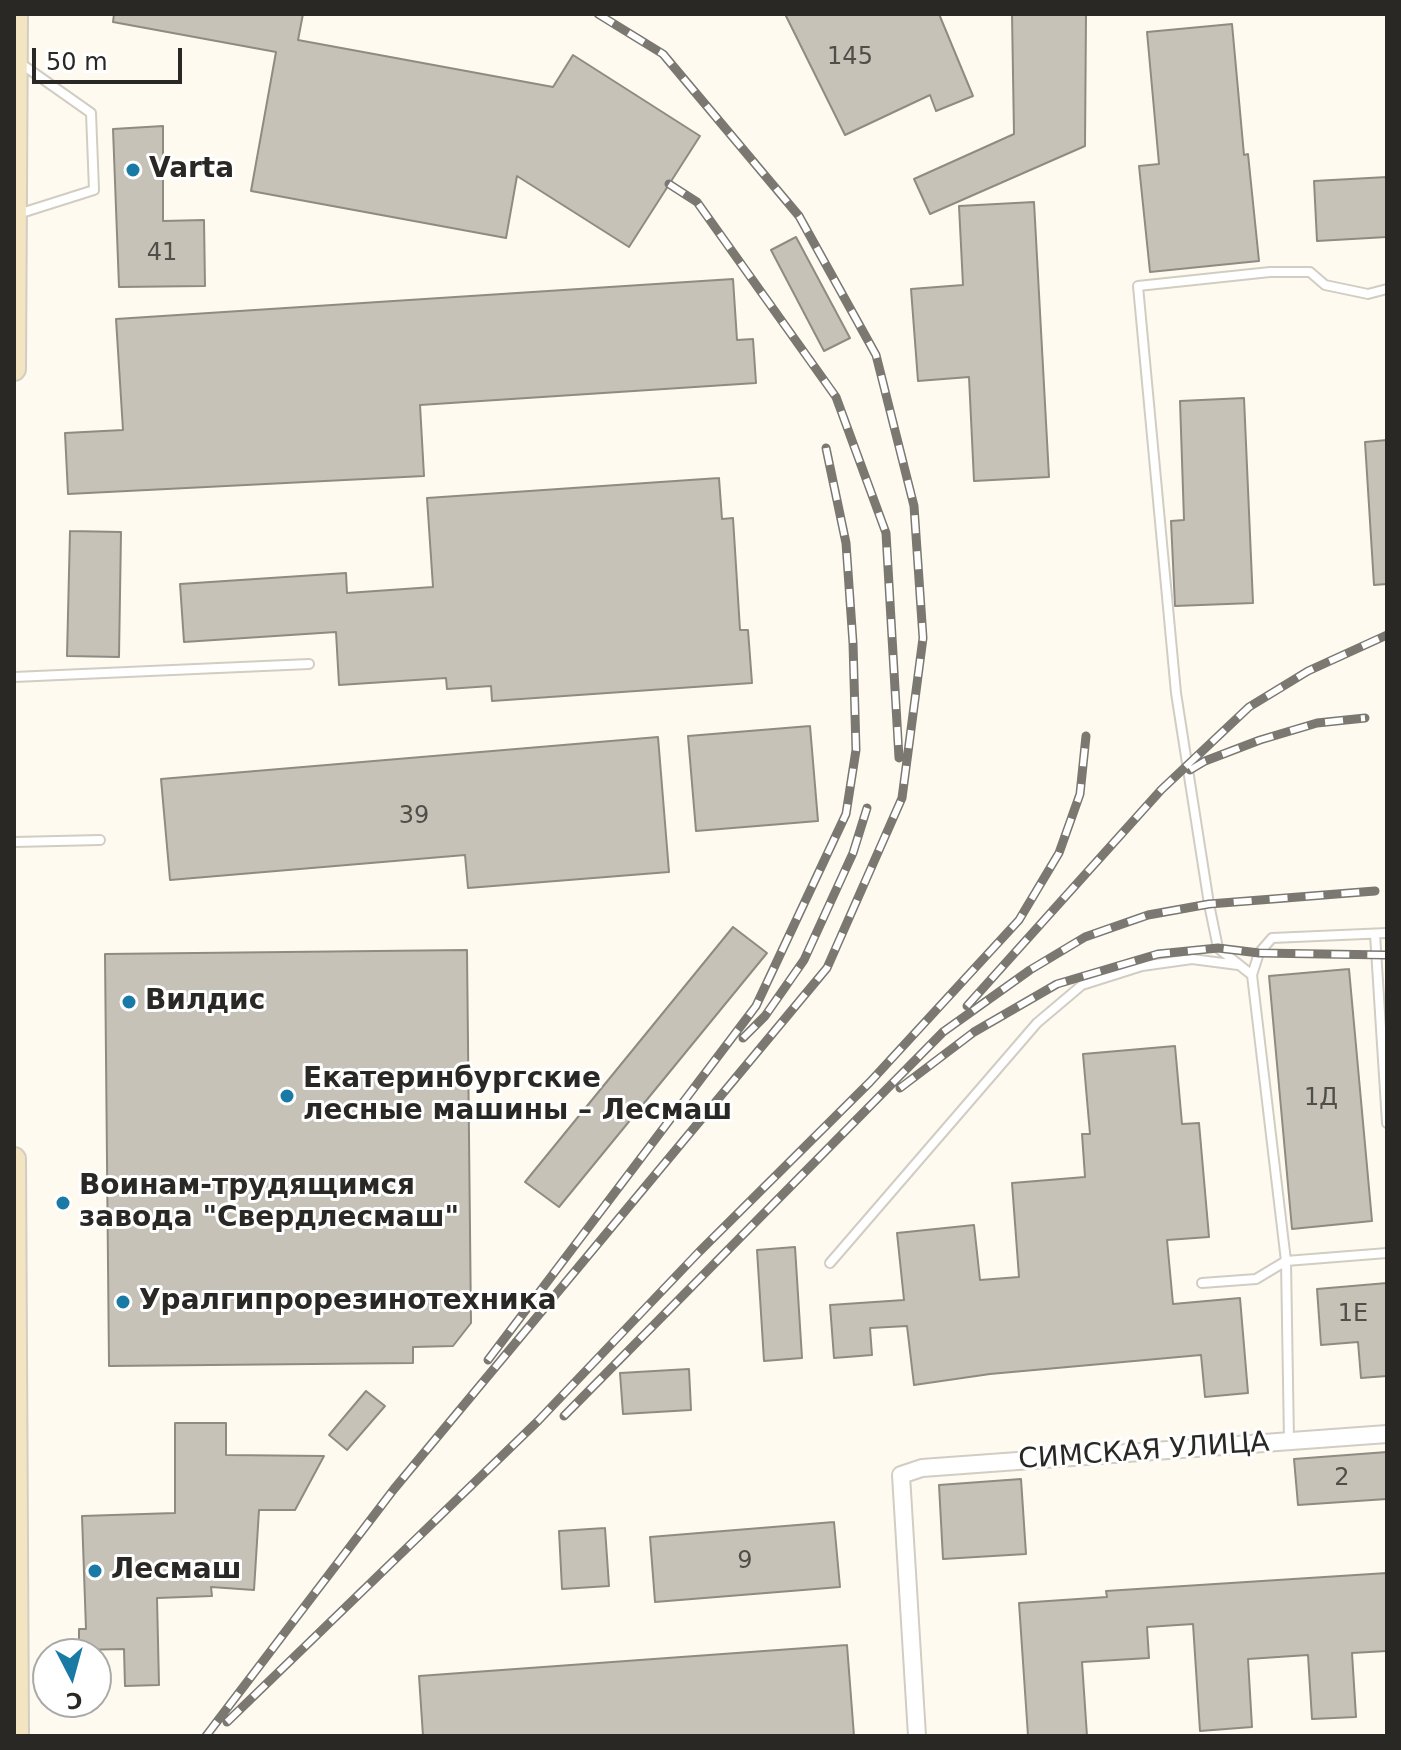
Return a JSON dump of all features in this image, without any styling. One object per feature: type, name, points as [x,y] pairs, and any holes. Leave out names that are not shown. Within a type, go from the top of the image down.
[{"type":"main road","points":[[14,369],[16,14]]},
{"type":"main road","points":[[14,1159],[17,1736]]},
{"type":"street","name":"СИМСКАЯ УЛИЦА","points":[[917,1736],[901,1475],[922,1468],[1387,1434]]},
{"type":"lane","points":[[15,215],[94,190],[91,113],[16,60]]},
{"type":"lane","points":[[1252,975],[1218,948],[1176,693],[1138,286],[1270,272],[1310,272],[1325,285],[1368,294],[1387,289]]},
{"type":"lane","points":[[14,677],[309,664]]},
{"type":"lane","points":[[14,842],[100,840]]},
{"type":"lane","points":[[1289,1442],[1286,1261],[1252,975],[1259,953],[1272,938],[1387,933]]},
{"type":"lane","points":[[1375,934],[1387,1123]]},
{"type":"lane","points":[[830,1263],[1037,1023],[1082,985],[1142,966],[1192,959],[1239,965]]},
{"type":"lane","points":[[1202,1283],[1256,1279],[1286,1261],[1387,1253]]},
{"type":"building","points":[[114,14],[303,14],[298,40],[553,87],[573,55],[700,136],[629,247],[517,176],[506,238],[251,191],[276,52],[113,22]]},
{"type":"building","points":[[785,14],[939,14],[973,96],[936,111],[930,95],[845,135]]},
{"type":"building","points":[[1012,14],[1086,14],[1085,146],[930,214],[914,179],[1014,134]]},
{"type":"building","points":[[1232,24],[1244,155],[1248,154],[1259,261],[1150,272],[1139,166],[1159,164],[1147,32]]},
{"type":"building","points":[[163,126],[163,221],[204,220],[205,286],[119,287],[113,129]]},
{"type":"building","points":[[1387,177],[1387,237],[1317,241],[1314,181]]},
{"type":"building","points":[[1034,202],[1049,477],[974,481],[969,377],[918,381],[911,289],[963,285],[959,206]]},
{"type":"building","points":[[796,237],[850,338],[824,351],[771,250]]},
{"type":"building","points":[[733,279],[737,340],[753,339],[756,383],[420,405],[424,476],[68,494],[65,433],[123,430],[116,319]]},
{"type":"building","points":[[1244,398],[1253,603],[1175,606],[1171,521],[1184,520],[1180,401]]},
{"type":"building","points":[[1387,440],[1387,584],[1374,585],[1365,442]]},
{"type":"building","points":[[719,478],[722,519],[733,518],[740,630],[748,630],[752,683],[492,701],[491,686],[447,689],[446,678],[339,685],[336,632],[184,642],[180,584],[346,573],[347,593],[433,587],[427,498]]},
{"type":"building","points":[[70,531],[121,532],[119,657],[67,656]]},
{"type":"building","points":[[810,726],[818,821],[696,831],[688,736]]},
{"type":"building","points":[[658,737],[669,872],[468,888],[465,855],[170,880],[161,779]]},
{"type":"building","points":[[733,927],[767,953],[559,1207],[525,1182]]},
{"type":"building","name":"Екатеринбургские лесные машины – Лесмаш","points":[[467,950],[471,1323],[453,1346],[413,1347],[413,1363],[109,1366],[105,954]]},
{"type":"building","points":[[1349,969],[1372,1221],[1292,1229],[1269,976]]},
{"type":"building","points":[[1175,1046],[1182,1124],[1199,1123],[1209,1237],[1167,1240],[1173,1304],[1240,1298],[1248,1393],[1205,1397],[1201,1355],[990,1374],[914,1385],[907,1326],[870,1328],[872,1355],[834,1358],[830,1305],[904,1300],[897,1233],[974,1225],[980,1280],[1019,1277],[1012,1183],[1085,1177],[1082,1134],[1090,1134],[1083,1054]]},
{"type":"building","points":[[795,1247],[802,1358],[764,1361],[757,1250]]},
{"type":"building","points":[[1387,1283],[1387,1376],[1361,1378],[1358,1342],[1321,1345],[1317,1289]]},
{"type":"building","points":[[689,1369],[691,1410],[623,1414],[620,1373]]},
{"type":"building","points":[[366,1391],[385,1406],[347,1450],[329,1435]]},
{"type":"building","points":[[175,1423],[226,1423],[226,1455],[324,1456],[295,1510],[259,1510],[254,1590],[211,1587],[212,1596],[157,1598],[159,1685],[125,1686],[124,1649],[112,1649],[112,1638],[79,1638],[79,1629],[86,1629],[82,1516],[175,1513]]},
{"type":"building","points":[[1387,1452],[1387,1499],[1298,1505],[1294,1459]]},
{"type":"building","points":[[1021,1479],[1026,1554],[943,1559],[939,1485]]},
{"type":"building","points":[[834,1522],[840,1587],[655,1602],[650,1537]]},
{"type":"building","points":[[605,1528],[609,1586],[562,1589],[559,1531]]},
{"type":"building","points":[[1387,1573],[1387,1651],[1352,1653],[1356,1717],[1312,1719],[1308,1655],[1248,1659],[1252,1727],[1200,1731],[1193,1624],[1147,1627],[1149,1658],[1082,1662],[1087,1736],[1028,1736],[1019,1603],[1107,1597],[1106,1591]]},
{"type":"building","points":[[847,1645],[854,1736],[423,1736],[419,1676]]},
{"type":"railway","points":[[206,1736],[394,1489],[827,968],[902,798],[923,638],[914,506],[876,355],[799,216],[663,54],[598,14]]},
{"type":"railway","points":[[669,184],[697,202],[836,397],[886,533],[899,758]]},
{"type":"railway","points":[[488,1360],[756,1006],[846,814],[856,750],[853,643],[846,543],[826,448]]},
{"type":"railway","points":[[967,1006],[1161,790],[1249,707],[1308,671],[1387,635]]},
{"type":"railway","points":[[1190,770],[1260,740],[1317,723],[1365,718]]},
{"type":"railway","points":[[227,1722],[538,1421],[699,1252],[870,1082],[1019,920],[1059,853],[1080,794],[1086,736]]},
{"type":"railway","points":[[743,1038],[765,1016],[804,960],[853,853],[867,808]]},
{"type":"railway","points":[[564,1416],[943,1032],[1030,970],[1085,937],[1148,915],[1209,904],[1375,891]]},
{"type":"railway","points":[[900,1088],[974,1032],[1057,984],[1158,954],[1218,948],[1259,953],[1387,955]]},
{"type":"place","name":"Varta","points":[[133,170]]},
{"type":"place","name":"Вилдис","points":[[129,1002]]},
{"type":"place","name":"Екатеринбургские лесные машины – Лесмаш","points":[[287,1096]]},
{"type":"place","name":"Воинам-трудящимся завода \"Свердлесмаш\"","points":[[63,1203]]},
{"type":"place","name":"Уралгипрорезинотехника","points":[[123,1302]]},
{"type":"place","name":"Лесмаш","points":[[95,1571]]}]
